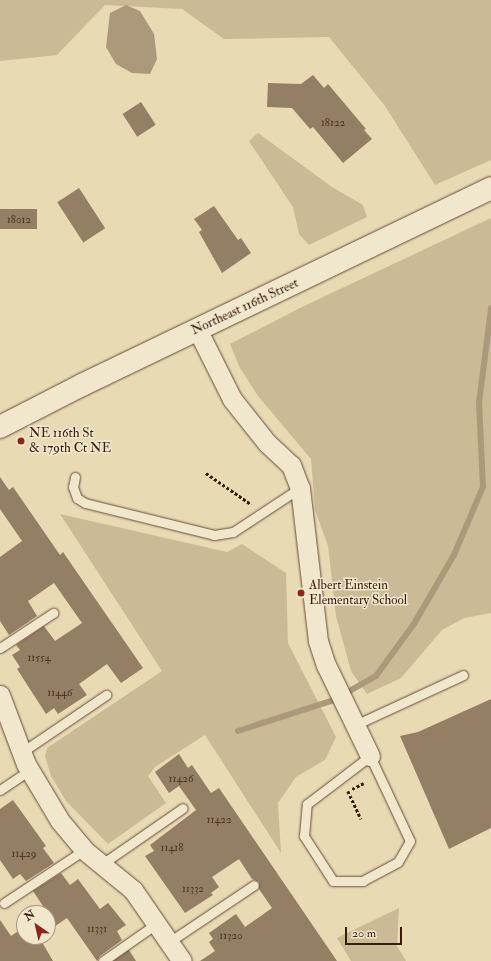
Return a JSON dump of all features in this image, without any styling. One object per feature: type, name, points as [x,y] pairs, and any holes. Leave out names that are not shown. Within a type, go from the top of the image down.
[{"type":"street","name":"Northeast 116th Street","points":[[0,427],[197,329],[489,192]]},
{"type":"street","points":[[197,329],[232,399],[267,443],[291,465],[300,488],[318,641],[326,665],[370,756]]},
{"type":"street","points":[[0,695],[30,770],[60,821],[84,850],[133,890],[182,961]]},
{"type":"lane","points":[[75,478],[73,487],[77,498],[85,503],[214,535],[233,532],[300,488]]},
{"type":"lane","points":[[0,648],[54,613]]},
{"type":"lane","points":[[355,725],[463,675]]},
{"type":"lane","points":[[22,752],[106,695]]},
{"type":"lane","points":[[370,756],[410,841],[398,862],[363,881],[333,881],[304,836],[307,804],[370,756]]},
{"type":"lane","points":[[0,790],[30,770]]},
{"type":"lane","points":[[102,864],[183,808]]},
{"type":"lane","points":[[4,903],[84,850]]},
{"type":"lane","points":[[169,942],[254,885]]},
{"type":"lane","points":[[103,961],[156,924]]},
{"type":"path","points":[[206,473],[252,505]]},
{"type":"path","points":[[361,819],[347,792],[364,783]]},
{"type":"shaded area","points":[[0,0],[491,0],[491,160],[435,185],[385,106],[329,37],[224,39],[182,9],[105,5],[57,55],[0,61]]},
{"type":"shaded area","points":[[126,5],[140,11],[154,34],[157,59],[150,74],[132,73],[116,64],[106,47],[110,13]]},
{"type":"shaded area","points":[[258,133],[332,187],[363,205],[367,217],[309,245],[299,234],[293,207],[249,141]]},
{"type":"shaded area","points":[[491,218],[491,613],[464,618],[442,630],[401,678],[367,694],[351,671],[336,616],[328,546],[315,510],[311,459],[258,396],[240,368],[230,344],[304,306]]},
{"type":"shaded area","points":[[60,514],[227,552],[242,544],[286,573],[288,643],[336,737],[325,760],[296,777],[278,803],[281,853],[205,735],[155,767],[148,776],[166,803],[108,844],[66,801],[51,776],[45,756],[47,748],[162,671]]},
{"type":"shaded area","points":[[399,908],[397,946],[406,961],[351,961],[337,938]]},
{"type":"building","points":[[313,75],[324,88],[328,84],[366,129],[364,130],[372,139],[343,163],[313,127],[310,129],[292,108],[267,107],[268,83],[301,84]]},
{"type":"building","points":[[141,102],[156,125],[137,137],[123,114]]},
{"type":"building","points":[[79,188],[105,228],[83,242],[57,202]]},
{"type":"building","points":[[214,206],[238,240],[241,238],[251,253],[222,273],[199,232],[202,230],[194,219]]},
{"type":"building","points":[[0,209],[37,209],[37,229],[0,229]]},
{"type":"building","points":[[0,477],[9,490],[13,487],[60,555],[63,552],[143,668],[121,683],[107,664],[79,684],[87,695],[58,714],[54,708],[46,714],[17,669],[20,667],[12,655],[20,650],[16,645],[44,626],[55,641],[82,623],[54,583],[28,601],[37,616],[9,635],[0,621],[0,557],[22,541],[0,509]]},
{"type":"building","points":[[491,699],[491,828],[449,849],[400,736],[418,732]]},
{"type":"building","points":[[179,754],[188,768],[192,765],[211,793],[219,788],[337,961],[200,961],[215,951],[209,942],[213,939],[209,933],[236,914],[245,927],[272,908],[259,889],[259,882],[252,879],[239,859],[212,877],[219,887],[211,893],[213,895],[185,913],[145,856],[154,851],[150,845],[196,810],[179,786],[169,793],[155,772]]},
{"type":"building","points":[[13,800],[46,846],[43,848],[54,863],[26,881],[20,874],[13,879],[0,860],[0,809]]},
{"type":"building","points":[[61,873],[70,885],[78,879],[100,909],[108,903],[126,925],[117,931],[122,940],[100,956],[97,961],[67,918],[56,926],[56,905],[42,905],[33,891]]},
{"type":"building","points":[[0,920],[11,936],[16,933],[16,945],[44,945],[53,961],[0,961]]},
{"type":"building","points":[[129,950],[136,961],[113,961]]},
{"type":"waterway","points":[[238,731],[334,700],[376,676],[414,624],[454,555],[483,487],[479,403],[491,309]]},
{"type":"place","name":"NE 116th St & 179th Ct NE","points":[[21,441]]},
{"type":"place","name":"Albert Einstein Elementary School","points":[[301,593]]}]
